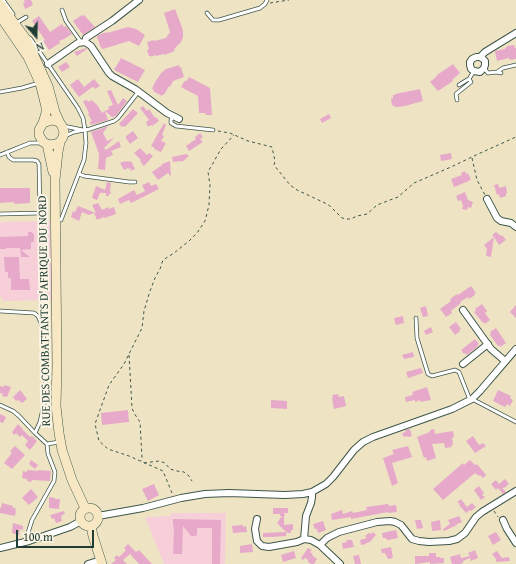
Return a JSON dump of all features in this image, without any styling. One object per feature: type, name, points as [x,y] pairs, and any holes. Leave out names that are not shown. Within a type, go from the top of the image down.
[{"type":"main road","points":[[0,4],[32,51],[54,112],[64,132],[62,140],[52,145],[46,144],[39,135],[46,113],[44,85],[28,57],[0,16]]},
{"type":"main road","points":[[41,126],[51,120],[57,121],[61,125]]},
{"type":"main road","name":"RUE DES COMBATTANTS D'AFRIQUE DU NORD","points":[[62,140],[58,152],[55,180],[57,358],[56,406],[60,442],[72,480],[85,508]]},
{"type":"main road","name":"RUE DES COMBATTANTS D'AFRIQUE DU NORD","points":[[46,144],[55,180]]},
{"type":"main road","points":[[85,508],[91,508],[97,513],[98,516],[97,521],[91,526],[86,526],[81,521],[80,515],[85,508]]},
{"type":"main road","points":[[91,526],[102,562]]},
{"type":"street","points":[[48,64],[78,43],[83,42],[86,38],[112,21],[139,0]]},
{"type":"street","points":[[480,57],[485,62],[484,68],[480,72],[474,71],[471,69],[470,65],[472,59],[480,57],[485,52],[516,33]]},
{"type":"street","points":[[83,42],[91,46],[112,76],[138,91],[176,118]]},
{"type":"street","points":[[487,199],[497,218],[501,221],[511,222],[516,227]]},
{"type":"street","points":[[463,310],[488,344],[506,361]]},
{"type":"street","points":[[463,364],[488,344]]},
{"type":"street","points":[[98,516],[143,508],[205,494],[229,493],[285,495],[312,492],[326,484],[333,477],[362,442],[452,409],[471,399],[480,391],[516,349]]},
{"type":"street","points":[[320,545],[327,538],[339,532],[377,522],[390,521],[401,525],[412,539],[419,541],[436,542],[457,539],[465,533],[476,517],[482,512],[516,491]]},
{"type":"street","points":[[304,539],[306,516],[311,503],[312,492]]},
{"type":"street","points":[[257,519],[257,541],[262,546],[269,547],[297,542],[304,539],[311,540],[320,545],[340,564]]},
{"type":"street","points":[[503,520],[516,543]]},
{"type":"street","points":[[0,548],[29,541],[70,527],[81,521]]},
{"type":"street","points":[[88,564],[102,562]]},
{"type":"lane","points":[[3,0],[78,108],[83,118],[86,143],[84,160],[61,220]]},
{"type":"lane","points":[[207,13],[213,20],[219,20],[260,8],[267,0]]},
{"type":"lane","points":[[62,10],[66,21],[83,42]]},
{"type":"lane","points":[[18,22],[26,17]]},
{"type":"lane","points":[[484,68],[488,73],[499,72],[503,68],[516,65]]},
{"type":"lane","points":[[460,85],[469,79],[474,71]]},
{"type":"lane","points":[[457,100],[456,94],[471,82],[469,79]]},
{"type":"lane","points":[[0,92],[44,85]]},
{"type":"lane","points":[[62,140],[74,132],[90,129],[114,121],[118,118],[138,91]]},
{"type":"lane","points":[[176,118],[171,120],[171,123],[176,126],[214,130]]},
{"type":"lane","points":[[61,125],[85,130]]},
{"type":"lane","points":[[32,143],[41,126]]},
{"type":"lane","points":[[0,155],[32,143],[46,144]]},
{"type":"lane","points":[[0,214],[40,213],[37,161],[13,160],[9,157],[7,152]]},
{"type":"lane","points":[[79,174],[91,177],[135,182]]},
{"type":"lane","points":[[0,311],[34,313],[38,316],[41,323],[45,347],[45,400],[40,422],[35,433]]},
{"type":"lane","points":[[416,318],[418,338],[428,374],[432,376],[455,370],[459,372],[471,399],[516,422]]},
{"type":"lane","points":[[0,406],[13,411],[47,444],[48,454],[54,472],[54,481],[32,520],[27,536],[29,541]]},
{"type":"lane","points":[[47,444],[60,442]]},
{"type":"path","points":[[265,4],[289,0]]},
{"type":"path","points":[[214,130],[272,147],[275,161],[274,165],[296,190],[325,203],[342,218],[347,219],[367,214],[377,204],[398,197],[414,183],[516,137]]},
{"type":"path","points":[[174,500],[163,471],[130,456],[108,449],[99,441],[95,424],[109,385],[124,364],[142,328],[144,311],[150,291],[163,260],[189,241],[197,233],[205,221],[210,185],[208,172],[221,149],[234,135]]},
{"type":"path","points":[[472,157],[477,180],[487,199]]},
{"type":"path","points":[[129,354],[132,408],[140,422],[142,458],[140,461]]},
{"type":"path","points":[[144,463],[159,461],[165,463],[170,469],[184,472],[192,481]]},
{"type":"shaded area","points":[[50,221],[52,300],[3,301],[0,295],[0,222]]},
{"type":"shaded area","points":[[171,513],[226,513],[225,564],[164,564],[145,517],[170,516]]},
{"type":"building","points":[[24,0],[31,0],[33,5],[25,9],[23,3],[25,2]]},
{"type":"building","points":[[175,9],[183,30],[181,42],[174,49],[175,51],[164,55],[149,56],[147,42],[166,38],[170,32],[164,13]]},
{"type":"building","points":[[84,15],[95,27],[83,35],[73,21]]},
{"type":"building","points":[[39,16],[50,32],[62,24],[64,27],[66,26],[72,34],[59,41],[60,43],[49,50],[43,41],[45,40],[32,21]]},
{"type":"building","points":[[128,27],[136,29],[145,35],[139,46],[129,41],[103,49],[101,48],[97,37],[98,35]]},
{"type":"building","points":[[514,45],[516,48],[516,59],[510,60],[509,58],[497,61],[495,51]]},
{"type":"building","points":[[87,49],[77,56],[74,52]]},
{"type":"building","points":[[121,58],[145,70],[138,82],[114,70]]},
{"type":"building","points":[[66,62],[70,67],[62,72],[58,67]]},
{"type":"building","points":[[453,64],[460,73],[452,80],[453,81],[438,91],[430,82]]},
{"type":"building","points":[[179,65],[184,77],[173,81],[162,96],[153,91],[154,90],[152,89],[154,84],[161,73],[166,69]]},
{"type":"building","points":[[189,77],[210,88],[212,115],[199,113],[198,96],[181,87],[185,80],[186,82]]},
{"type":"building","points":[[78,79],[84,87],[94,79],[100,86],[95,89],[94,87],[91,88],[79,97],[70,85]]},
{"type":"building","points":[[420,89],[423,101],[405,106],[392,106],[391,98],[393,98],[393,95]]},
{"type":"building","points":[[111,90],[118,105],[123,98],[127,101],[116,116],[112,117],[105,111],[109,109],[108,107],[113,105],[107,91]]},
{"type":"building","points":[[87,100],[88,102],[92,100],[102,113],[105,111],[108,120],[91,125],[90,122],[92,121],[83,101]]},
{"type":"building","points":[[143,106],[147,111],[149,109],[159,121],[152,126],[151,125],[148,127],[146,122],[149,120],[140,108]]},
{"type":"building","points":[[133,109],[138,113],[125,127],[122,127],[119,124]]},
{"type":"building","points":[[329,114],[331,118],[322,123],[320,119]]},
{"type":"building","points":[[164,123],[166,125],[162,135],[164,136],[161,141],[166,143],[161,152],[151,146]]},
{"type":"building","points":[[108,126],[103,133],[107,141],[114,138],[104,148],[106,150],[119,141],[121,147],[111,151],[113,155],[106,158],[105,170],[98,169],[99,154],[91,132]]},
{"type":"building","points":[[133,131],[138,138],[130,144],[126,136]]},
{"type":"building","points":[[200,133],[203,137],[200,139],[203,142],[189,151],[186,146],[196,139],[195,137]]},
{"type":"building","points":[[140,148],[147,155],[149,153],[153,156],[144,166],[140,161],[141,160],[134,153]]},
{"type":"building","points":[[451,153],[452,159],[441,161],[440,155]]},
{"type":"building","points":[[186,154],[189,156],[182,162],[173,162],[172,157]]},
{"type":"building","points":[[131,161],[135,169],[131,171],[130,168],[128,168],[124,170],[120,163]]},
{"type":"building","points":[[170,161],[171,177],[168,173],[158,180],[152,172],[162,164]]},
{"type":"building","points":[[465,171],[466,174],[468,173],[471,180],[454,187],[451,179],[462,175],[461,173]]},
{"type":"building","points":[[107,182],[111,183],[111,194],[106,196],[106,193],[100,193],[97,200],[92,198],[96,186],[105,190]]},
{"type":"building","points":[[149,182],[151,186],[156,184],[159,189],[131,203],[129,200],[120,204],[118,199],[134,190],[137,195],[145,191],[142,185]]},
{"type":"building","points":[[498,184],[499,188],[506,186],[506,196],[500,198],[499,194],[497,195],[494,185]]},
{"type":"building","points":[[0,188],[30,188],[30,203],[0,203]]},
{"type":"building","points":[[465,192],[468,200],[473,202],[471,208],[468,207],[467,210],[462,209],[463,206],[461,200],[458,201],[456,196]]},
{"type":"building","points":[[98,203],[102,210],[108,207],[109,209],[114,207],[116,214],[97,220],[94,213],[89,215],[82,212],[79,221],[71,217],[73,211],[75,212],[78,206],[96,213],[92,205]]},
{"type":"building","points":[[28,232],[32,232],[34,234],[34,242],[31,242],[31,249],[21,250],[30,257],[21,257],[20,248],[0,249],[0,237],[28,236]]},
{"type":"building","points":[[496,232],[501,236],[502,235],[506,240],[499,245],[492,235]]},
{"type":"building","points":[[494,237],[491,257],[486,256],[487,249],[484,245]]},
{"type":"building","points":[[4,257],[19,257],[20,279],[29,279],[30,290],[11,290],[11,278],[8,278],[8,272],[5,272]]},
{"type":"building","points":[[471,286],[476,293],[474,294],[475,295],[460,302],[461,303],[451,311],[452,313],[446,317],[440,309],[451,301],[450,299]]},
{"type":"building","points":[[482,304],[487,311],[485,313],[490,320],[485,324],[474,312],[476,311],[475,309]]},
{"type":"building","points":[[516,305],[516,318],[510,312]]},
{"type":"building","points":[[426,306],[428,316],[423,317],[420,308]]},
{"type":"building","points":[[403,316],[404,323],[396,325],[394,318]]},
{"type":"building","points":[[456,322],[461,329],[455,335],[449,327]]},
{"type":"building","points":[[431,327],[433,332],[426,335],[424,331]]},
{"type":"building","points":[[496,328],[506,343],[500,347],[490,335],[490,332]]},
{"type":"building","points":[[475,339],[479,344],[478,346],[467,355],[465,353],[464,354],[461,350]]},
{"type":"building","points":[[413,352],[414,357],[404,359],[402,355]]},
{"type":"building","points":[[421,368],[423,373],[408,378],[406,372]]},
{"type":"building","points":[[4,385],[11,387],[7,397],[2,396],[3,394],[0,393],[0,386],[4,387]]},
{"type":"building","points":[[427,387],[431,400],[420,402],[420,400],[415,402],[415,400],[406,402],[405,397],[413,395],[412,392]]},
{"type":"building","points":[[20,390],[27,399],[22,403],[18,400],[16,401],[13,397]]},
{"type":"building","points":[[498,390],[511,396],[510,398],[513,400],[510,406],[507,404],[505,407],[493,401]]},
{"type":"building","points":[[338,394],[339,397],[344,396],[346,406],[334,409],[332,395]]},
{"type":"building","points":[[271,400],[287,401],[287,409],[271,408]]},
{"type":"building","points":[[128,410],[129,422],[102,425],[101,413]]},
{"type":"building","points":[[0,414],[6,417],[3,423],[0,422]]},
{"type":"building","points":[[18,424],[30,437],[32,436],[37,441],[30,450],[25,445],[28,441],[22,435],[20,437],[16,433],[14,435],[12,432]]},
{"type":"building","points":[[410,429],[412,436],[404,437],[402,433],[406,432],[405,430]]},
{"type":"building","points":[[434,429],[435,434],[453,431],[453,445],[451,445],[452,447],[445,448],[444,443],[432,444],[436,458],[427,461],[426,457],[424,458],[417,437]]},
{"type":"building","points":[[473,436],[479,445],[483,443],[486,446],[475,453],[466,441]]},
{"type":"building","points":[[15,446],[25,455],[12,469],[4,463],[12,453],[10,451]]},
{"type":"building","points":[[408,446],[412,457],[392,463],[398,483],[392,486],[383,458],[394,454],[392,450]]},
{"type":"building","points":[[31,460],[38,465],[35,469],[29,464]]},
{"type":"building","points":[[470,460],[475,465],[477,464],[486,475],[483,478],[475,473],[443,500],[433,489],[463,463],[464,465]]},
{"type":"building","points":[[27,470],[51,471],[50,481],[27,481],[27,479],[22,478],[23,471],[27,472]]},
{"type":"building","points":[[505,479],[509,484],[502,488],[506,492],[503,494],[498,488],[496,490],[491,484],[496,480],[499,484]]},
{"type":"building","points":[[154,484],[159,495],[148,501],[142,489]]},
{"type":"building","points":[[479,486],[484,493],[482,495],[485,497],[481,500],[474,490]]},
{"type":"building","points":[[31,489],[38,497],[29,505],[22,498]]},
{"type":"building","points":[[49,497],[60,499],[59,509],[49,508]]},
{"type":"building","points":[[461,499],[467,507],[472,503],[476,507],[466,513],[457,502]]},
{"type":"building","points":[[2,503],[16,508],[15,516],[0,513]]},
{"type":"building","points":[[388,504],[389,506],[396,505],[397,512],[388,512],[351,519],[351,517],[332,520],[331,514],[342,510],[343,514],[352,511],[353,513],[367,510],[366,507]]},
{"type":"building","points":[[273,508],[288,508],[288,513],[284,513],[284,525],[293,524],[293,530],[291,530],[291,533],[286,532],[277,523],[282,516],[280,516],[280,514],[273,514]]},
{"type":"building","points":[[64,511],[65,514],[61,517],[62,521],[56,523],[54,518],[52,519],[50,515]]},
{"type":"building","points":[[459,516],[462,522],[444,531],[443,529],[450,524],[448,520]]},
{"type":"building","points":[[173,519],[221,520],[220,564],[212,564],[212,528],[197,528],[197,535],[191,536],[183,526],[182,554],[173,554]]},
{"type":"building","points":[[415,520],[421,520],[423,528],[417,529]]},
{"type":"building","points":[[440,520],[441,530],[432,531],[431,522]]},
{"type":"building","points":[[323,521],[326,530],[318,533],[313,524]]},
{"type":"building","points":[[13,523],[23,526],[23,530],[20,529],[19,535],[12,533]]},
{"type":"building","points":[[243,525],[243,527],[246,526],[247,532],[233,533],[232,526]]},
{"type":"building","points":[[396,530],[398,538],[387,540],[386,538],[383,538],[382,533]]},
{"type":"building","points":[[286,532],[286,536],[263,537],[263,533]]},
{"type":"building","points":[[373,532],[376,535],[370,542],[361,545],[360,540],[367,538],[365,536]]},
{"type":"building","points":[[496,532],[501,540],[493,545],[488,536]]},
{"type":"building","points":[[346,540],[352,540],[354,547],[343,549],[342,543],[347,542]]},
{"type":"building","points":[[128,544],[136,552],[139,550],[152,564],[139,564],[130,554],[123,560],[127,564],[111,564],[116,560],[114,558],[117,555],[119,557],[126,550],[124,548]]},
{"type":"building","points":[[252,544],[253,552],[240,553],[240,546]]},
{"type":"building","points":[[391,547],[393,558],[388,559],[385,553],[382,553],[381,549]]},
{"type":"building","points":[[308,548],[312,550],[310,552],[317,559],[314,564],[308,562],[305,558],[303,560],[301,558]]},
{"type":"building","points":[[475,550],[478,558],[471,561],[470,558],[460,564],[452,564],[450,557],[460,554],[461,558],[470,556],[468,553]]},
{"type":"building","points":[[294,551],[296,558],[283,562],[281,555]]},
{"type":"building","points":[[497,551],[502,558],[509,557],[510,561],[496,562],[496,559],[492,554]]},
{"type":"building","points":[[429,553],[436,553],[436,557],[444,558],[444,563],[430,564],[430,562],[415,564],[415,556],[429,556]]},
{"type":"building","points":[[359,555],[361,564],[355,564],[353,556]]}]
